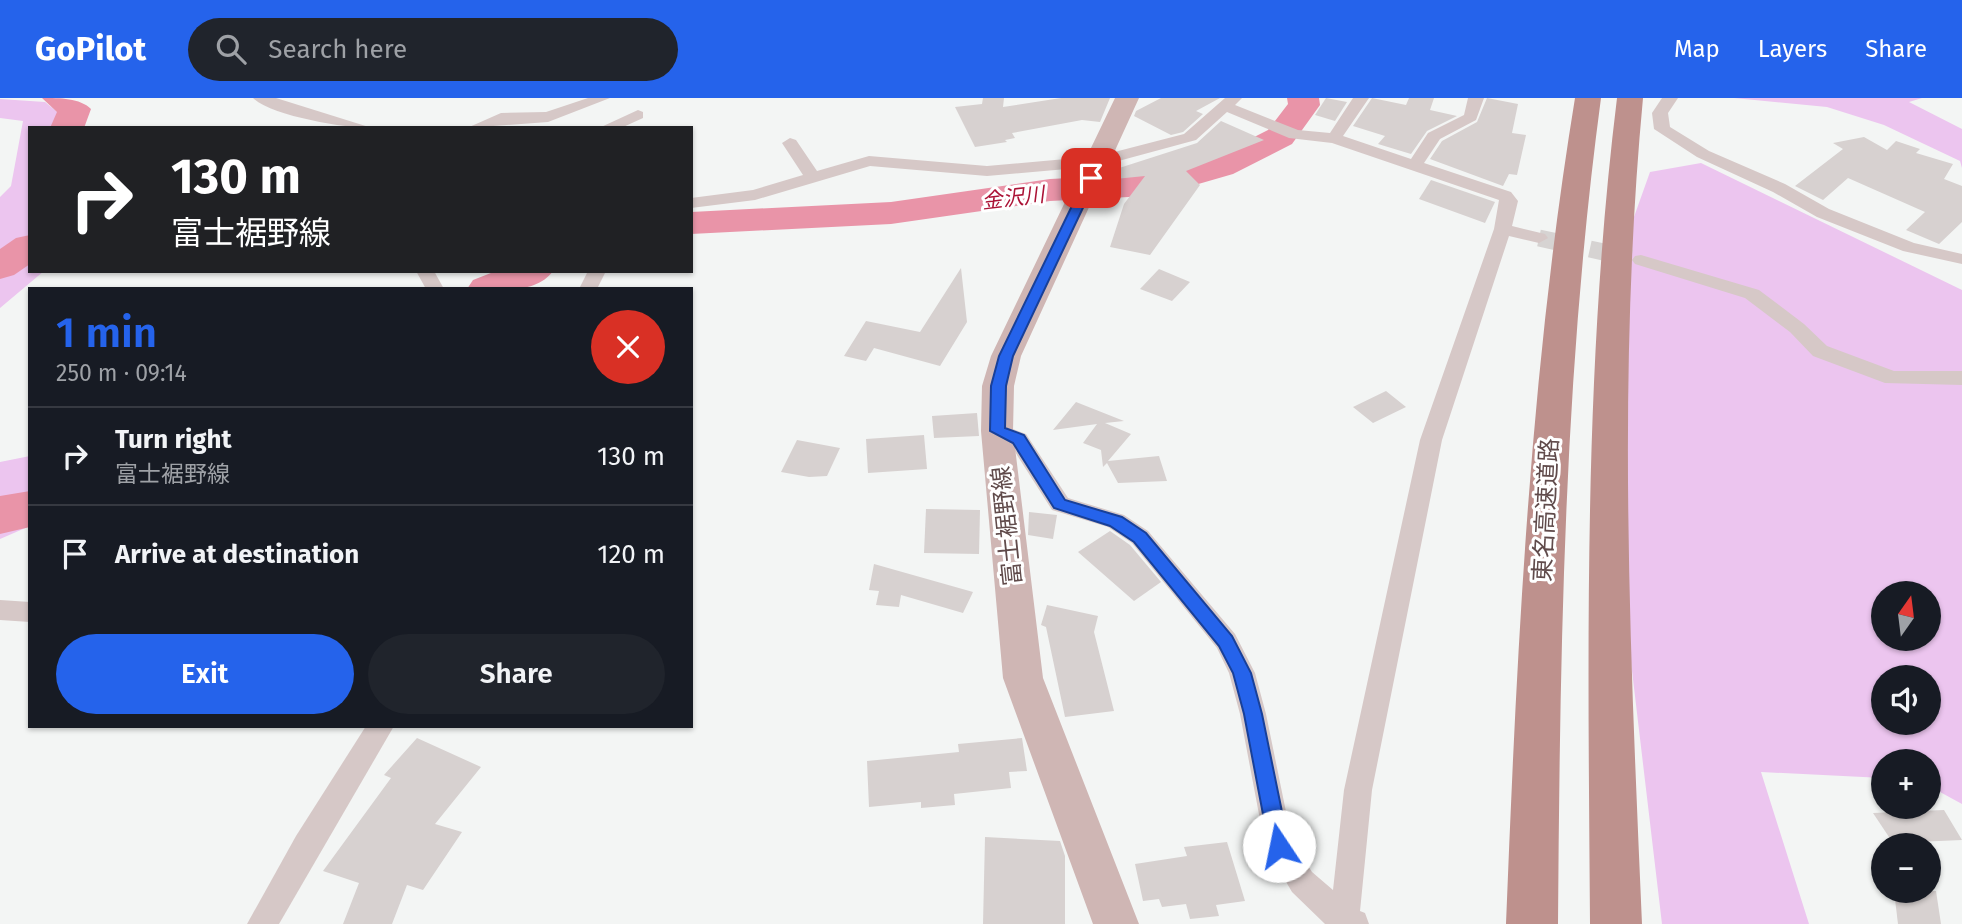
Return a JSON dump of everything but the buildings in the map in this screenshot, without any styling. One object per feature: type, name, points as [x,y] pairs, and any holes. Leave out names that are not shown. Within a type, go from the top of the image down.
[{"type":"highway","name":"東名高速道路","points":[[1532,924],[1545,493],[1578,156],[1588,98]]},
{"type":"highway","points":[[1616,924],[1607,547],[1609,314],[1630,98]]},
{"type":"main road","name":"富士裾野線","points":[[1116,924],[1024,678],[997,431],[999,386],[1006,356],[1127,98]]},
{"type":"street","points":[[261,98],[304,113],[356,126]]},
{"type":"street","points":[[480,126],[501,117],[548,117],[603,98]]},
{"type":"street","points":[[1334,138],[1361,98]]},
{"type":"street","points":[[1415,164],[1434,136],[1471,117],[1476,98]]},
{"type":"street","points":[[1670,98],[1660,113],[1662,129],[1703,154],[1779,188],[1822,213],[1878,237],[1962,259]]},
{"type":"street","points":[[693,203],[755,195],[869,161],[1090,181],[1190,137],[1230,103],[1295,135],[1334,138],[1505,196],[1509,201],[1503,229],[1431,440],[1358,790],[1347,923]]},
{"type":"street","points":[[612,126],[639,115]]},
{"type":"street","points":[[790,142],[813,178]]},
{"type":"street","points":[[1503,229],[1539,237]]},
{"type":"street","points":[[1641,260],[1752,294],[1797,328],[1820,351],[1892,378],[1962,378]]},
{"type":"street","points":[[997,431],[1018,439],[1060,504],[1116,521],[1140,537],[1226,641],[1242,673],[1253,714],[1279,846],[1302,882],[1347,923]]},
{"type":"street","points":[[0,610],[28,612]]},
{"type":"street","points":[[261,924],[380,728]]},
{"type":"shaded area","points":[[1734,98],[1922,98],[1909,102],[1962,129],[1962,168],[1960,161],[1884,125],[1827,107]]},
{"type":"shaded area","points":[[0,99],[45,102],[75,126],[28,126],[28,273],[42,273],[0,308],[0,197],[11,186],[23,121],[0,118]]},
{"type":"shaded area","points":[[1701,163],[1962,290],[1962,804],[1941,793],[1941,749],[1871,749],[1871,777],[1761,772],[1809,924],[1662,924],[1628,637],[1624,245],[1650,172]]},
{"type":"shaded area","points":[[28,456],[28,527],[0,539],[0,462]]},
{"type":"waterway","points":[[58,98],[75,109],[68,126]]},
{"type":"waterway","name":"金沢川","points":[[693,223],[891,213],[1050,190],[1129,186],[1188,176],[1221,167],[1280,137],[1304,105],[1303,98]]},
{"type":"waterway","points":[[0,267],[28,247]]},
{"type":"waterway","name":"金沢川","points":[[492,287],[528,273]]},
{"type":"waterway","name":"金沢川","points":[[0,515],[28,509]]},
{"type":"tunnel","points":[[1539,238],[1631,258]]},
{"type":"route","points":[[1091,178],[1006,356],[999,386],[997,431],[1018,439],[1060,504],[1116,521],[1140,537],[1226,641],[1242,673],[1253,714],[1279,846]]}]
